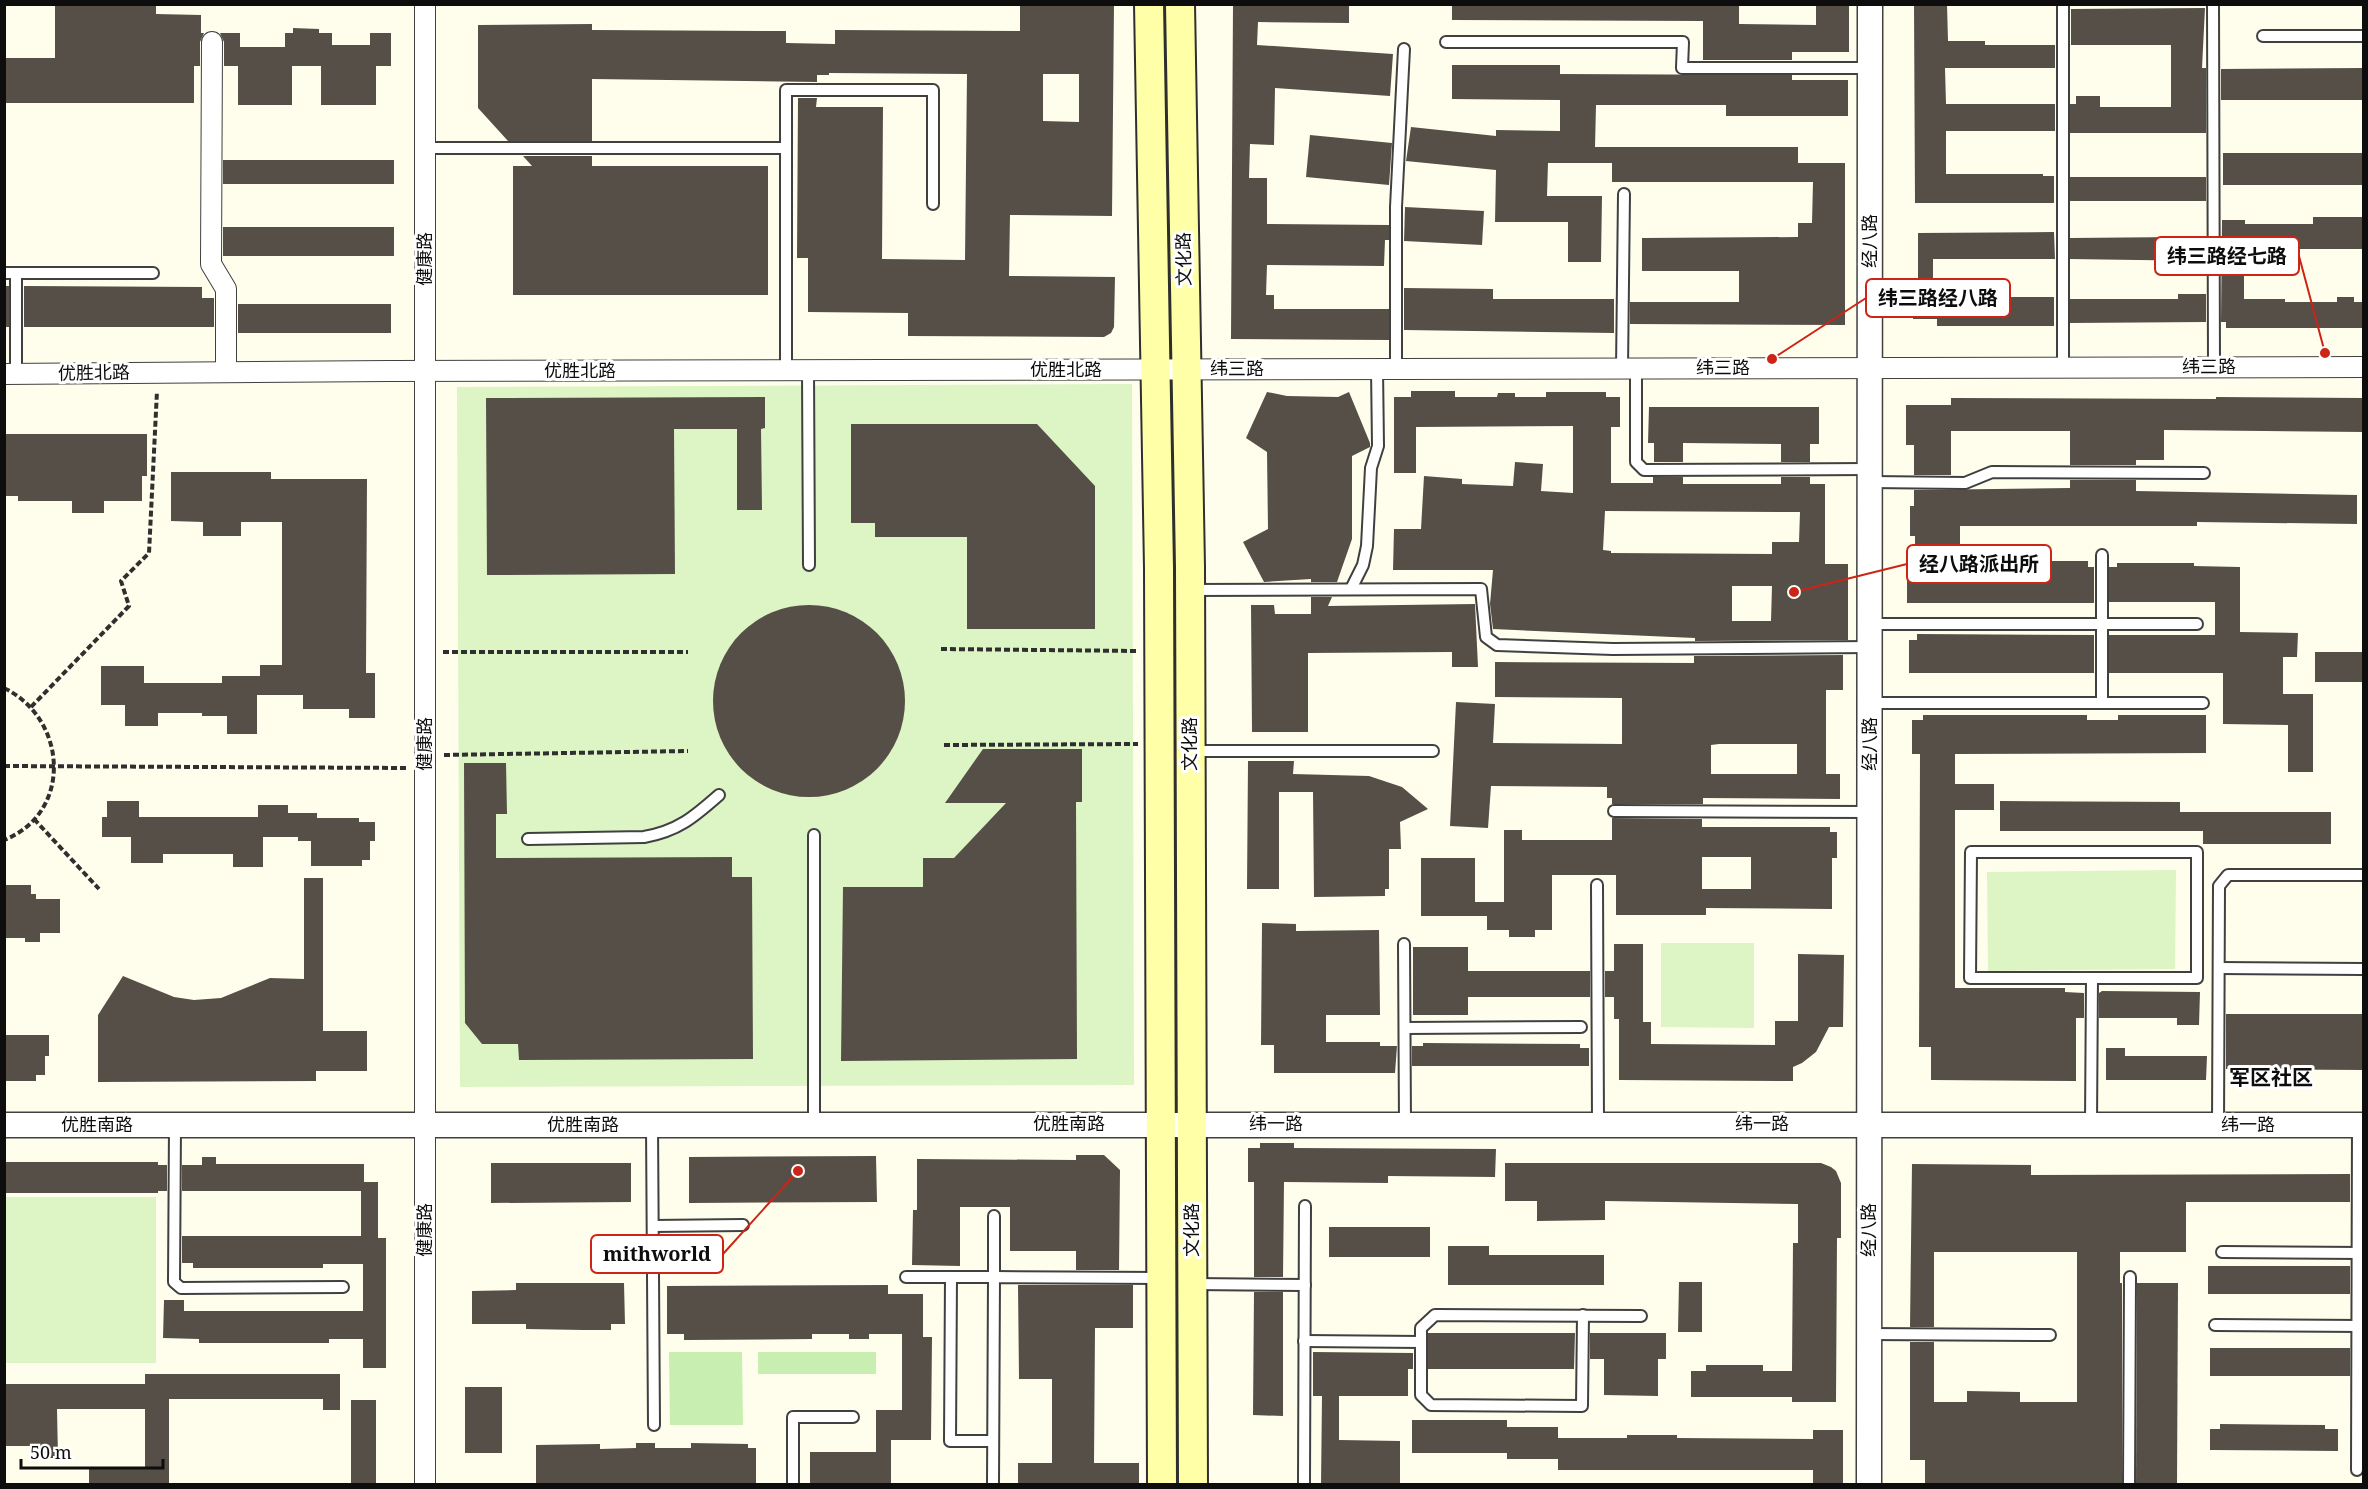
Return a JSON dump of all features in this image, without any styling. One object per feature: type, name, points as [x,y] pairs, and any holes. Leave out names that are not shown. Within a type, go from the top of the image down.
[{"type":"main road","name":"文化路","points":[[1149,4],[1160,744],[1162,1485]]},
{"type":"main road","name":"文化路","points":[[1180,4],[1190,590],[1193,1485]]},
{"type":"street","name":"健康路","points":[[425,1485],[426,4]]},
{"type":"street","name":"经八路","points":[[1869,1485],[1870,4]]},
{"type":"street","points":[[212,42],[212,264],[226,289],[226,372]]},
{"type":"street","name":"纬三路","points":[[1155,370],[2364,367]]},
{"type":"street","name":"优胜北路","points":[[10,374],[1155,370]]},
{"type":"street","name":"纬一路","points":[[1161,1124],[2361,1125]]},
{"type":"street","name":"优胜南路","points":[[4,1125],[1161,1124]]},
{"type":"lane","points":[[2062,4],[2063,368]]},
{"type":"lane","points":[[2213,4],[2214,367]]},
{"type":"lane","points":[[2264,36],[2364,36]]},
{"type":"lane","points":[[1446,42],[1683,42],[1682,68],[1870,68]]},
{"type":"lane","points":[[1351,589],[1363,565],[1367,546],[1371,468],[1378,446],[1387,369],[1404,49]]},
{"type":"lane","points":[[786,370],[786,90],[933,90],[933,204]]},
{"type":"lane","points":[[425,148],[786,148]]},
{"type":"lane","points":[[1624,194],[1629,369],[1636,462],[1644,470],[1870,476],[1965,483],[1992,472],[2204,473]]},
{"type":"lane","points":[[10,374],[10,273],[153,273]]},
{"type":"lane","points":[[808,370],[808,565]]},
{"type":"lane","points":[[2102,555],[2102,703]]},
{"type":"lane","points":[[1190,590],[1481,589],[1486,637],[1497,645],[1613,649],[2102,624],[2197,624]]},
{"type":"lane","points":[[1870,703],[2203,703]]},
{"type":"lane","points":[[1190,752],[1433,752]]},
{"type":"lane","points":[[528,839],[644,837],[660,834],[690,821],[719,795]]},
{"type":"lane","points":[[1614,811],[1870,812]]},
{"type":"lane","points":[[813,835],[814,1125]]},
{"type":"lane","points":[[1971,852],[2197,852],[2197,978],[2091,978],[1970,978],[1971,852]]},
{"type":"lane","points":[[2218,1125],[2219,886],[2228,875],[2364,875]]},
{"type":"lane","points":[[1597,885],[1598,1124]]},
{"type":"lane","points":[[1404,944],[1405,1124]]},
{"type":"lane","points":[[2219,968],[2364,969]]},
{"type":"lane","points":[[2091,978],[2091,1125]]},
{"type":"lane","points":[[1405,1028],[1581,1027]]},
{"type":"lane","points":[[175,1125],[174,1282],[181,1288],[344,1287]]},
{"type":"lane","points":[[652,1125],[654,1425]]},
{"type":"lane","points":[[2357,1470],[2361,1125]]},
{"type":"lane","points":[[1304,1485],[1305,1206]]},
{"type":"lane","points":[[993,1485],[994,1216]]},
{"type":"lane","points":[[653,1226],[743,1226]]},
{"type":"lane","points":[[2222,1252],[2360,1253]]},
{"type":"lane","points":[[906,1277],[1162,1278]]},
{"type":"lane","points":[[951,1277],[950,1441],[993,1441]]},
{"type":"lane","points":[[2129,1485],[2130,1277]]},
{"type":"lane","points":[[1192,1284],[1305,1285]]},
{"type":"lane","points":[[1582,1316],[1582,1406],[1431,1405],[1421,1395],[1421,1328],[1435,1315],[1641,1316]]},
{"type":"lane","points":[[2215,1325],[2360,1326]]},
{"type":"lane","points":[[1869,1334],[2050,1335]]},
{"type":"lane","points":[[1305,1341],[1421,1342]]},
{"type":"lane","points":[[793,1485],[793,1417],[853,1417]]},
{"type":"path","points":[[31,706],[129,606],[121,581],[148,553],[157,373]]},
{"type":"path","points":[[941,649],[1159,651]]},
{"type":"path","points":[[425,652],[688,652]]},
{"type":"path","points":[[4,688],[31,706],[48,731],[54,766],[52,785],[34,819],[22,831],[4,840]]},
{"type":"path","points":[[944,744],[1160,744]]},
{"type":"path","points":[[4,766],[425,762],[688,751]]},
{"type":"path","points":[[34,819],[99,889]]},
{"type":"green space","points":[[1132,384],[1134,1085],[460,1087],[457,387]]},
{"type":"green space","points":[[2176,870],[2175,969],[1988,971],[1987,872]]},
{"type":"green space","points":[[1661,943],[1754,943],[1754,1028],[1661,1027]]},
{"type":"green space","points":[[4,1197],[156,1197],[156,1363],[5,1363]]},
{"type":"green space","points":[[669,1352],[742,1352],[743,1425],[670,1425]]},
{"type":"green space","points":[[758,1352],[876,1352],[876,1374],[758,1374]]},
{"type":"building","points":[[55,4],[156,4],[156,14],[201,15],[201,33],[204,33],[200,42],[200,66],[194,66],[194,103],[4,103],[4,58],[55,58]]},
{"type":"building","points":[[1020,4],[1114,4],[1112,216],[1010,215],[1009,276],[1115,277],[1114,327],[1111,333],[1104,337],[908,336],[908,313],[808,312],[808,258],[797,258],[798,98],[817,98],[816,107],[883,107],[882,259],[965,260],[967,74],[829,73],[829,75],[817,75],[817,82],[592,79],[592,141],[508,141],[478,108],[478,25],[592,24],[592,30],[786,31],[786,43],[835,44],[835,30],[1020,31]],"holes":[[[1043,74],[1079,74],[1079,122],[1043,121]]]},
{"type":"building","points":[[1233,4],[1349,4],[1349,23],[1258,22],[1257,45],[1393,54],[1390,96],[1275,88],[1274,145],[1250,144],[1249,178],[1267,178],[1267,224],[1389,225],[1389,240],[1385,240],[1384,266],[1267,265],[1266,295],[1274,295],[1274,309],[1389,309],[1389,340],[1231,339]]},
{"type":"building","points":[[1452,4],[1739,4],[1739,24],[1816,25],[1816,4],[1849,4],[1849,52],[1792,52],[1792,60],[1703,60],[1703,21],[1452,20]]},
{"type":"building","points":[[1914,4],[1947,4],[1948,41],[1985,41],[1985,45],[2055,45],[2055,68],[1945,68],[1946,104],[2055,104],[2055,131],[1946,131],[1946,174],[2054,176],[2054,203],[1915,203]]},
{"type":"building","points":[[2205,8],[2202,68],[2206,68],[2206,133],[2070,133],[2070,104],[2076,104],[2076,96],[2100,96],[2100,107],[2171,107],[2171,45],[2071,45],[2071,9]]},
{"type":"building","points":[[293,28],[319,29],[319,33],[332,33],[332,45],[370,45],[370,33],[391,33],[391,66],[376,66],[376,105],[321,105],[321,66],[292,66],[292,105],[238,105],[238,66],[224,66],[224,42],[220,33],[240,33],[240,47],[285,47],[285,33],[293,33]]},
{"type":"building","points":[[1452,65],[1560,65],[1560,74],[1792,75],[1792,80],[1848,80],[1848,116],[1726,116],[1726,105],[1596,105],[1595,147],[1798,147],[1798,163],[1845,163],[1845,325],[1630,324],[1630,302],[1739,302],[1739,271],[1642,271],[1642,238],[1798,237],[1798,223],[1812,223],[1813,182],[1612,182],[1612,163],[1548,163],[1547,196],[1602,196],[1601,262],[1568,262],[1568,222],[1495,222],[1496,170],[1406,161],[1411,127],[1496,136],[1496,130],[1560,131],[1560,100],[1452,99]]},
{"type":"building","points":[[2364,68],[2364,100],[2221,100],[2221,69]]},
{"type":"building","points":[[1310,135],[1392,143],[1389,185],[1306,177]]},
{"type":"building","points":[[2223,153],[2364,153],[2364,185],[2223,185]]},
{"type":"building","points":[[523,156],[592,156],[592,166],[768,166],[768,295],[513,295],[513,166],[532,166]]},
{"type":"building","points":[[223,160],[394,160],[394,184],[223,184]]},
{"type":"building","points":[[2070,177],[2206,177],[2206,201],[2070,201]]},
{"type":"building","points":[[1405,207],[1484,211],[1482,245],[1404,241]]},
{"type":"building","points":[[2313,217],[2364,217],[2364,249],[2244,249],[2244,299],[2337,302],[2337,297],[2354,297],[2354,302],[2364,302],[2364,328],[2226,328],[2226,322],[2221,322],[2222,220],[2245,220],[2245,224],[2313,224]]},
{"type":"building","points":[[223,227],[394,227],[394,256],[223,256]]},
{"type":"building","points":[[2054,232],[2055,259],[1933,259],[1933,293],[2006,293],[2006,297],[2054,297],[2054,326],[1937,326],[1937,319],[1913,319],[1913,287],[1918,287],[1918,233]]},
{"type":"building","points":[[2206,237],[2206,261],[2070,259],[2070,238]]},
{"type":"building","points":[[4,286],[9,286],[9,327],[4,327]]},
{"type":"building","points":[[24,286],[202,287],[202,298],[214,298],[214,327],[24,327]]},
{"type":"building","points":[[1404,288],[1493,289],[1493,299],[1614,299],[1614,333],[1404,330]]},
{"type":"building","points":[[2178,294],[2206,294],[2206,322],[2070,323],[2070,299],[2178,299]]},
{"type":"building","points":[[238,304],[391,304],[391,333],[238,333]]},
{"type":"building","points":[[1411,391],[1455,391],[1455,397],[1497,397],[1498,393],[1515,393],[1515,397],[1546,397],[1546,392],[1606,392],[1606,397],[1620,397],[1620,427],[1611,427],[1611,483],[1653,483],[1653,477],[1683,477],[1683,484],[1781,484],[1781,477],[1810,477],[1810,484],[1825,484],[1825,564],[1848,564],[1848,640],[1695,641],[1695,638],[1493,629],[1490,604],[1493,570],[1393,570],[1394,529],[1421,529],[1424,476],[1462,479],[1462,484],[1513,486],[1515,462],[1543,464],[1541,491],[1573,493],[1573,426],[1416,427],[1416,473],[1394,473],[1394,397],[1411,397]],"holes":[[[1605,511],[1800,512],[1799,542],[1772,542],[1772,554],[1611,553],[1611,551],[1603,550]],[[1732,586],[1772,586],[1771,621],[1732,621]]]},
{"type":"building","points":[[1267,392],[1287,396],[1338,397],[1349,392],[1370,443],[1370,447],[1352,456],[1352,539],[1337,582],[1311,582],[1311,579],[1264,582],[1243,542],[1268,529],[1267,452],[1246,438]]},
{"type":"building","points":[[765,397],[765,428],[761,429],[762,510],[737,510],[737,429],[674,429],[675,574],[487,575],[486,398]]},
{"type":"building","points":[[2216,397],[2364,398],[2364,432],[2164,430],[2164,460],[2136,460],[2136,465],[2070,465],[2070,431],[1951,431],[1951,475],[1914,475],[1914,445],[1906,445],[1906,405],[1951,405],[1951,398],[2216,399]]},
{"type":"building","points":[[1649,407],[1819,407],[1819,444],[1810,444],[1810,462],[1781,462],[1781,444],[1683,443],[1683,462],[1654,462],[1654,443],[1648,443]]},
{"type":"building","points":[[851,424],[1037,424],[1095,486],[1095,629],[967,629],[967,537],[875,537],[875,523],[851,523]]},
{"type":"building","points":[[4,434],[147,434],[147,476],[142,476],[142,501],[104,501],[104,513],[72,513],[72,501],[18,501],[18,496],[4,496]]},
{"type":"building","points":[[171,472],[271,472],[271,479],[367,479],[366,673],[375,673],[375,718],[349,718],[349,709],[303,709],[303,695],[257,695],[257,734],[227,734],[227,716],[202,716],[202,713],[158,713],[158,726],[125,726],[125,705],[101,705],[101,666],[144,666],[144,683],[222,683],[222,676],[260,676],[260,665],[282,665],[282,522],[241,522],[241,536],[203,536],[203,522],[171,521]]},
{"type":"building","points":[[2070,480],[2136,480],[2136,491],[2357,495],[2357,524],[2197,522],[2197,526],[1960,526],[1960,561],[2088,561],[2088,567],[2094,567],[2094,603],[1907,603],[1907,567],[1915,567],[1915,536],[1910,536],[1910,506],[1914,506],[1914,490],[2070,488]]},
{"type":"building","points":[[2117,563],[2194,563],[2194,566],[2240,567],[2240,632],[2298,633],[2297,657],[2283,657],[2283,694],[2313,694],[2313,772],[2288,772],[2288,725],[2223,724],[2223,673],[2109,673],[2109,635],[2215,635],[2215,602],[2109,602],[2109,567],[2117,567]]},
{"type":"building","points":[[1311,597],[1332,597],[1328,606],[1475,604],[1478,667],[1452,667],[1452,652],[1308,653],[1308,732],[1252,732],[1251,605],[1274,605],[1275,614],[1311,614]]},
{"type":"building","points":[[800,605],[818,605],[846,612],[877,633],[898,664],[905,701],[898,738],[877,769],[846,790],[818,797],[800,797],[764,786],[735,762],[724,746],[717,729],[713,710],[713,692],[724,656],[748,627],[764,616],[781,609]]},
{"type":"building","points":[[1917,634],[2094,635],[2094,673],[1909,673],[1909,640],[1917,640]]},
{"type":"building","points":[[2315,652],[2364,652],[2363,682],[2315,682]]},
{"type":"building","points":[[1843,655],[1843,690],[1826,690],[1826,774],[1840,774],[1840,799],[1703,798],[1703,804],[1612,804],[1612,798],[1607,798],[1607,787],[1491,786],[1488,828],[1450,826],[1456,702],[1495,704],[1493,743],[1622,744],[1622,698],[1495,697],[1495,662],[1694,663],[1694,656]],"holes":[[[1797,744],[1797,774],[1711,774],[1711,745]]]},
{"type":"building","points":[[1923,715],[2087,715],[2087,720],[2118,720],[2118,715],[2206,715],[2206,753],[1955,754],[1955,784],[1994,784],[1994,810],[1955,810],[1955,988],[2065,988],[2065,992],[2084,993],[2084,1018],[2076,1018],[2076,1081],[1931,1080],[1931,1047],[1919,1047],[1920,754],[1912,754],[1912,720],[1923,720]]},
{"type":"building","points":[[983,749],[1082,749],[1082,802],[1076,802],[1077,1059],[841,1061],[843,887],[923,887],[923,858],[954,858],[1006,803],[945,803]]},
{"type":"building","points":[[1248,761],[1294,761],[1293,774],[1369,776],[1402,787],[1428,809],[1400,822],[1401,849],[1389,849],[1389,889],[1385,889],[1385,896],[1314,897],[1313,792],[1279,792],[1279,889],[1247,889]]},
{"type":"building","points":[[464,763],[506,763],[507,814],[496,814],[496,858],[732,857],[732,877],[752,877],[753,1059],[519,1060],[518,1044],[482,1044],[465,1023]]},
{"type":"building","points":[[107,801],[139,801],[139,817],[258,817],[258,805],[288,805],[288,813],[317,813],[317,818],[359,818],[359,822],[375,822],[375,841],[370,841],[370,860],[362,860],[362,866],[311,866],[311,841],[298,841],[298,837],[263,837],[263,867],[233,867],[233,854],[163,854],[163,863],[131,863],[131,837],[102,837],[102,817],[107,817]]},
{"type":"building","points":[[2000,801],[2180,802],[2180,812],[2331,812],[2331,844],[2203,844],[2203,831],[2000,831]]},
{"type":"building","points":[[1612,818],[1702,819],[1702,827],[1830,827],[1830,832],[1837,832],[1837,858],[1832,858],[1832,909],[1706,908],[1706,915],[1616,915],[1616,875],[1552,875],[1552,930],[1535,930],[1535,937],[1509,937],[1509,930],[1487,930],[1487,916],[1421,916],[1421,858],[1475,858],[1475,902],[1504,902],[1504,830],[1522,830],[1522,840],[1612,840]],"holes":[[[1702,857],[1751,857],[1751,889],[1702,889]]]},
{"type":"building","points":[[304,878],[323,878],[323,1031],[367,1031],[367,1071],[316,1071],[316,1081],[98,1082],[98,1015],[123,976],[174,997],[194,1000],[221,998],[270,978],[304,979]]},
{"type":"building","points":[[4,885],[31,885],[31,894],[36,894],[36,899],[60,899],[60,933],[40,933],[40,942],[25,942],[25,938],[4,938]]},
{"type":"building","points":[[1262,923],[1296,924],[1296,931],[1379,930],[1380,1015],[1326,1015],[1326,1042],[1380,1042],[1380,1046],[1397,1046],[1395,1073],[1274,1073],[1274,1045],[1261,1045]]},
{"type":"building","points":[[1614,944],[1643,944],[1643,1022],[1651,1022],[1651,1044],[1775,1045],[1775,1021],[1798,1021],[1798,954],[1844,955],[1843,1027],[1829,1027],[1816,1052],[1793,1067],[1793,1081],[1619,1080],[1619,1019],[1614,1019],[1614,997],[1605,997],[1605,971],[1614,971]]},
{"type":"building","points":[[1413,947],[1468,947],[1468,971],[1590,971],[1590,997],[1468,997],[1468,1015],[1413,1015]]},
{"type":"building","points":[[2102,991],[2200,992],[2199,1025],[2177,1025],[2177,1018],[2099,1018],[2099,993]]},
{"type":"building","points":[[2226,1014],[2364,1014],[2364,1070],[2226,1069]]},
{"type":"building","points":[[4,1035],[49,1035],[49,1056],[45,1056],[45,1075],[36,1075],[36,1081],[4,1081]]},
{"type":"building","points":[[1423,1043],[1580,1044],[1580,1048],[1589,1048],[1589,1066],[1412,1066],[1412,1046],[1423,1046]]},
{"type":"building","points":[[2106,1048],[2125,1048],[2125,1056],[2207,1056],[2206,1080],[2106,1080]]},
{"type":"building","points":[[1260,1143],[1294,1143],[1294,1148],[1496,1149],[1495,1177],[1388,1176],[1388,1183],[1284,1182],[1283,1277],[1254,1277],[1254,1182],[1248,1182],[1248,1148],[1260,1148]]},
{"type":"building","points":[[1076,1155],[1104,1155],[1120,1170],[1119,1270],[1076,1270],[1076,1251],[1010,1251],[1010,1207],[960,1207],[960,1266],[912,1265],[913,1210],[917,1210],[917,1159],[1076,1160]]},
{"type":"building","points":[[876,1156],[877,1202],[689,1203],[689,1157]]},
{"type":"building","points":[[202,1157],[216,1157],[216,1164],[364,1164],[364,1182],[378,1182],[378,1238],[386,1238],[386,1368],[363,1368],[363,1339],[329,1339],[329,1343],[199,1343],[199,1339],[163,1338],[164,1300],[184,1300],[184,1311],[363,1311],[363,1264],[323,1264],[323,1268],[193,1268],[193,1263],[182,1263],[182,1236],[361,1236],[361,1191],[182,1191],[182,1165],[202,1165]]},
{"type":"building","points":[[4,1162],[158,1162],[158,1165],[167,1165],[167,1191],[158,1191],[158,1193],[4,1193]]},
{"type":"building","points":[[491,1163],[631,1163],[631,1202],[491,1203]]},
{"type":"building","points":[[1505,1163],[1821,1163],[1831,1167],[1836,1171],[1841,1183],[1841,1238],[1837,1238],[1836,1402],[1792,1402],[1792,1397],[1691,1397],[1691,1371],[1706,1371],[1706,1365],[1763,1365],[1763,1371],[1792,1371],[1793,1243],[1798,1243],[1798,1204],[1605,1201],[1605,1220],[1537,1221],[1537,1201],[1505,1201]]},
{"type":"building","points":[[1912,1164],[2031,1165],[2031,1175],[2350,1174],[2350,1202],[2186,1202],[2186,1252],[2120,1252],[2122,1485],[1925,1485],[1925,1460],[1910,1460],[1910,1342],[1934,1342],[1934,1402],[1967,1402],[1967,1391],[2020,1392],[2020,1402],[2077,1402],[2077,1252],[1934,1252],[1934,1327],[1910,1327]]},
{"type":"building","points":[[1329,1227],[1430,1227],[1430,1257],[1329,1257]]},
{"type":"building","points":[[1448,1246],[1489,1246],[1489,1255],[1604,1255],[1604,1285],[1448,1285]]},
{"type":"building","points":[[2208,1266],[2350,1266],[2350,1294],[2208,1294]]},
{"type":"building","points":[[1679,1282],[1702,1282],[1702,1332],[1678,1332]]},
{"type":"building","points":[[516,1283],[624,1283],[625,1324],[611,1324],[611,1330],[584,1330],[526,1329],[526,1324],[472,1324],[472,1291],[516,1290]]},
{"type":"building","points":[[2137,1283],[2178,1283],[2177,1485],[2136,1485]]},
{"type":"building","points":[[888,1285],[888,1294],[923,1294],[923,1337],[932,1337],[931,1440],[891,1440],[891,1485],[810,1485],[810,1452],[876,1452],[876,1410],[902,1410],[902,1334],[869,1334],[869,1339],[849,1339],[849,1334],[812,1334],[812,1339],[684,1340],[684,1334],[667,1334],[667,1286]]},
{"type":"building","points":[[1018,1285],[1133,1285],[1133,1328],[1095,1328],[1094,1463],[1139,1463],[1139,1485],[1018,1485],[1018,1463],[1052,1463],[1052,1379],[1019,1379]]},
{"type":"building","points":[[1254,1292],[1283,1292],[1283,1416],[1253,1415]]},
{"type":"building","points":[[1428,1333],[1575,1333],[1574,1369],[1428,1369]]},
{"type":"building","points":[[1590,1333],[1666,1333],[1666,1359],[1658,1359],[1658,1396],[1604,1395],[1604,1359],[1590,1359]]},
{"type":"building","points":[[2210,1348],[2350,1348],[2350,1376],[2210,1376]]},
{"type":"building","points":[[1313,1352],[1413,1353],[1413,1369],[1408,1369],[1408,1396],[1339,1396],[1339,1440],[1400,1441],[1400,1485],[1321,1485],[1322,1396],[1313,1396]]},
{"type":"building","points":[[145,1374],[340,1374],[340,1410],[323,1410],[323,1399],[169,1399],[169,1485],[89,1485],[89,1469],[145,1469],[145,1409],[57,1409],[58,1458],[35,1458],[35,1446],[5,1446],[4,1384],[145,1384]]},
{"type":"building","points":[[465,1387],[502,1387],[502,1453],[465,1453]]},
{"type":"building","points":[[351,1400],[376,1400],[376,1485],[351,1485]]},
{"type":"building","points":[[1412,1420],[1507,1420],[1507,1427],[1558,1427],[1558,1438],[1677,1435],[1677,1438],[1813,1439],[1813,1430],[1843,1430],[1843,1485],[1813,1485],[1813,1470],[1558,1470],[1558,1459],[1507,1459],[1507,1453],[1412,1453]]},
{"type":"building","points":[[2220,1424],[2325,1425],[2325,1429],[2338,1429],[2338,1451],[2210,1450],[2210,1429],[2220,1429]]},
{"type":"building","points":[[636,1443],[655,1443],[655,1448],[691,1448],[691,1443],[748,1444],[748,1448],[756,1448],[756,1485],[536,1485],[536,1445],[600,1444],[600,1449],[636,1448]]},
{"type":"place","name":"纬三路经七路","points":[[2325,353]]},
{"type":"place","name":"纬三路经八路","points":[[1772,359]]},
{"type":"place","name":"经八路派出所","points":[[1794,592]]},
{"type":"place","name":"mithworld","points":[[798,1171]]},
{"type":"district","name":"军区社区","points":[[2271,1078]]}]
